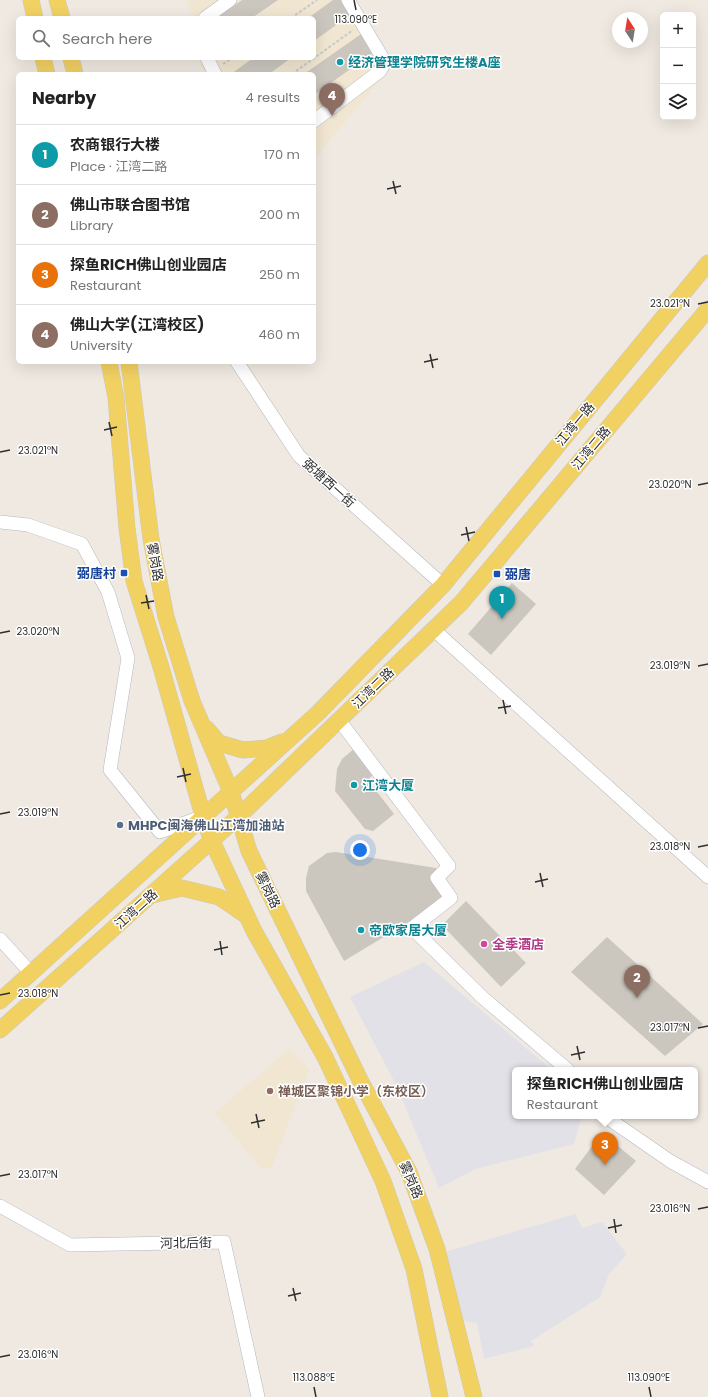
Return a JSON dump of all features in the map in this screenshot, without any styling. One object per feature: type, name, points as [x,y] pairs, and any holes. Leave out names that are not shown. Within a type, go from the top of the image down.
[{"type":"main road","points":[[30,0],[34,16]]},
{"type":"main road","points":[[57,0],[61,16]]},
{"type":"main road","points":[[44,60],[47,72]]},
{"type":"main road","points":[[72,60],[74,72]]},
{"type":"main road","name":"江湾一路","points":[[443,585],[708,263]]},
{"type":"main road","name":"江湾二路","points":[[0,1030],[239,816],[461,603],[708,309]]},
{"type":"main road","name":"雾岗路","points":[[109,364],[116,398],[134,582],[161,667],[203,816],[212,840],[254,931],[325,1057],[383,1181],[414,1269],[440,1397]]},
{"type":"main road","name":"雾岗路","points":[[130,364],[151,539],[166,618],[192,701],[231,792],[249,851],[359,1078],[410,1172],[437,1249],[474,1397]]},
{"type":"main road","name":"江湾二路","points":[[0,1001],[203,816],[318,714],[443,585]]},
{"type":"main road","points":[[200,722],[219,743],[243,750],[267,748],[290,738]]},
{"type":"main road","points":[[152,894],[182,888],[219,897],[247,916]]},
{"type":"street","points":[[208,16],[230,0]]},
{"type":"street","points":[[316,119],[380,71],[385,62],[348,0]]},
{"type":"street","points":[[208,60],[214,72]]},
{"type":"street","name":"弼塘西一街","points":[[238,364],[299,456],[443,585]]},
{"type":"street","points":[[0,522],[28,525],[82,544],[108,592],[128,658],[110,770],[160,832],[203,816]]},
{"type":"street","points":[[433,630],[708,877]]},
{"type":"street","points":[[339,720],[449,866],[437,878],[451,898],[412,928],[482,997],[564,1067]]},
{"type":"street","points":[[0,939],[31,973]]},
{"type":"street","points":[[611,1119],[670,1161],[708,1182]]},
{"type":"street","name":"河北后街","points":[[0,1206],[70,1245],[224,1242],[258,1397]]},
{"type":"path","points":[[294,16],[317,0]]},
{"type":"path","points":[[316,57],[362,23]]},
{"type":"path","points":[[295,72],[311,60]]},
{"type":"shaded area","points":[[187,0],[354,0],[393,65],[316,157],[316,72],[203,72],[198,60],[316,60],[316,16],[193,16]]},
{"type":"shaded area","points":[[424,962],[548,1067],[512,1067],[512,1119],[581,1119],[574,1144],[476,1169],[439,1188],[397,1087],[350,997]]},
{"type":"shaded area","name":"禅城区聚锦小学（东校区）","points":[[290,1048],[309,1069],[272,1167],[261,1168],[215,1113]]},
{"type":"shaded area","points":[[575,1214],[582,1228],[602,1222],[627,1254],[609,1274],[600,1297],[531,1341],[534,1346],[484,1359],[477,1323],[463,1321],[445,1252]]},
{"type":"building","points":[[242,0],[278,0],[255,16],[219,16]]},
{"type":"building","points":[[333,0],[345,0],[354,12],[316,40],[316,16],[311,16]]},
{"type":"building","name":"经济管理学院研究生楼A座","points":[[364,32],[377,50],[316,94],[316,72],[307,72]]},
{"type":"building","points":[[250,60],[288,60],[272,72],[234,72]]},
{"type":"building","points":[[512,583],[536,604],[491,655],[468,634]]},
{"type":"building","name":"江湾大厦","points":[[355,748],[375,772],[368,780],[394,814],[373,831],[365,829],[335,791],[337,769],[342,759]]},
{"type":"building","name":"帝欧家居大厦","points":[[336,852],[436,868],[436,873],[430,874],[445,900],[344,961],[306,891],[306,878],[309,866],[327,853]]},
{"type":"building","name":"全季酒店","points":[[466,901],[526,963],[501,987],[442,925]]},
{"type":"building","points":[[607,937],[703,1024],[665,1056],[571,972]]},
{"type":"building","points":[[602,1133],[636,1161],[604,1195],[575,1169]]},
{"type":"place","name":"经济管理学院研究生楼A座","points":[[340,62]]},
{"type":"place","name":"佛山大学(江湾校区)","points":[[332,116]]},
{"type":"place","name":"弼唐村","points":[[124,573]]},
{"type":"place","name":"弼唐","points":[[497,574]]},
{"type":"place","name":"农商银行大楼","points":[[502,619]]},
{"type":"place","name":"江湾大厦","points":[[354,785]]},
{"type":"place","name":"MHPC闽海佛山江湾加油站","points":[[120,825]]},
{"type":"place","name":"帝欧家居大厦","points":[[361,930]]},
{"type":"place","name":"全季酒店","points":[[484,944]]},
{"type":"place","name":"佛山市联合图书馆","points":[[637,998]]},
{"type":"place","name":"禅城区聚锦小学（东校区）","points":[[270,1091]]},
{"type":"place","name":"探鱼RICH佛山创业园店","points":[[605,1165]]}]
